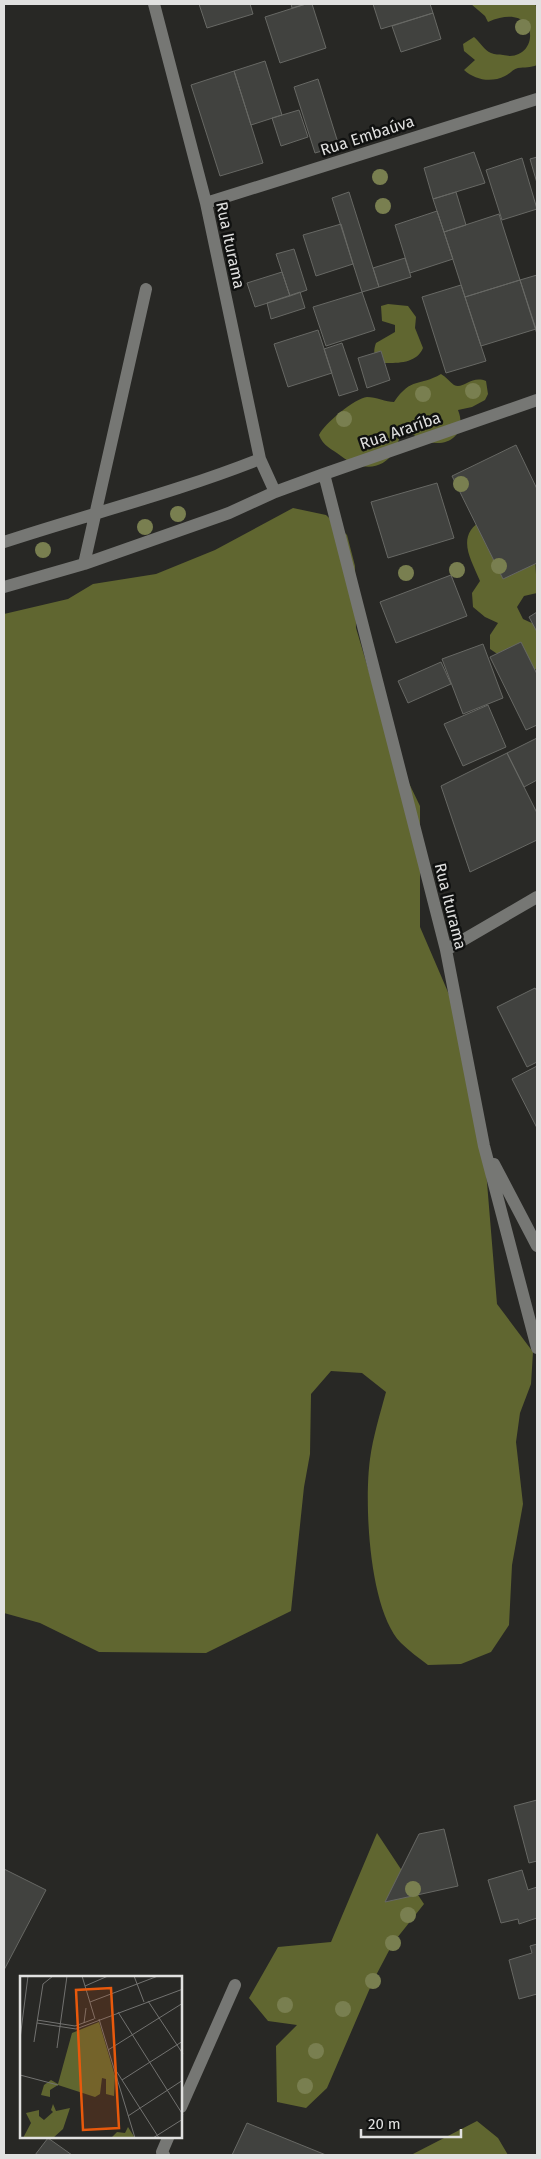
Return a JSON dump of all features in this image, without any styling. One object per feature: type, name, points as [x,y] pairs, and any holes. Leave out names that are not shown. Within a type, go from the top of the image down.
[{"type":"street","name":"Rua Iturama","points":[[154,4],[206,203],[260,459],[275,492]]},
{"type":"street","name":"Rua Embaúva","points":[[206,203],[537,98]]},
{"type":"street","points":[[84,564],[146,289]]},
{"type":"street","name":"Rua Araríba","points":[[4,587],[84,564],[229,513],[275,492],[324,474],[537,400]]},
{"type":"street","points":[[4,542],[206,480],[260,459]]},
{"type":"street","name":"Rua Iturama","points":[[324,474],[446,950],[484,1146],[537,1348]]},
{"type":"street","points":[[446,950],[537,896]]},
{"type":"street","points":[[484,1146],[537,1246]]},
{"type":"street","points":[[182,2105],[235,1985]]},
{"type":"street","points":[[164,2155],[162,2152],[168,2139]]},
{"type":"green space","points":[[471,4],[535,4],[537,9],[537,65],[516,69],[505,76],[489,80],[473,76],[464,70],[475,60],[464,51],[463,44],[474,37],[491,53],[510,56],[520,53],[527,47],[530,39],[529,30],[525,23],[517,18],[505,17],[488,22],[485,16]]},
{"type":"green space","points":[[388,304],[408,306],[416,317],[415,328],[423,348],[415,358],[397,363],[378,363],[374,351],[376,343],[395,332],[395,325],[382,321],[381,306]]},
{"type":"green space","points":[[441,374],[457,386],[476,380],[486,381],[488,394],[485,400],[472,407],[458,410],[460,418],[459,431],[450,440],[437,443],[429,442],[403,430],[389,458],[383,463],[369,467],[354,464],[347,460],[328,447],[321,439],[319,435],[322,430],[340,412],[362,398],[367,397],[394,402],[411,385]]},
{"type":"green space","points":[[293,508],[326,515],[347,535],[355,566],[356,628],[391,746],[420,806],[420,927],[457,1013],[484,1146],[497,1304],[533,1352],[531,1384],[520,1413],[516,1442],[523,1504],[512,1565],[509,1625],[491,1652],[461,1664],[428,1665],[401,1643],[390,1627],[382,1607],[371,1556],[368,1478],[371,1451],[386,1392],[362,1373],[331,1371],[311,1394],[310,1454],[304,1487],[291,1611],[206,1653],[99,1652],[40,1623],[4,1613],[4,614],[68,599],[93,584],[156,574],[215,550]]},
{"type":"green space","points":[[484,519],[535,556],[537,593],[524,596],[517,607],[523,619],[536,625],[537,669],[518,666],[490,649],[490,635],[498,623],[485,617],[473,607],[472,593],[480,581],[469,555],[467,539],[475,525]]},
{"type":"green space","points":[[377,1833],[424,1904],[393,1943],[373,1981],[327,2088],[306,2108],[277,2102],[276,2046],[297,2025],[268,2021],[249,1998],[278,1947],[331,1942]]},
{"type":"green space","points":[[477,2121],[498,2138],[508,2155],[411,2155]]},
{"type":"building","points":[[199,4],[250,4],[253,14],[207,28]]},
{"type":"building","points":[[291,4],[306,4],[292,8]]},
{"type":"building","points":[[306,4],[312,4],[326,48],[280,63],[265,17]]},
{"type":"building","points":[[373,4],[430,4],[433,13],[381,29]]},
{"type":"building","points":[[433,13],[441,39],[401,52],[392,26]]},
{"type":"building","points":[[265,61],[282,115],[251,125],[234,71]]},
{"type":"building","points":[[234,71],[263,163],[220,176],[191,85]]},
{"type":"building","points":[[318,79],[339,146],[315,153],[294,87]]},
{"type":"building","points":[[299,110],[308,137],[281,146],[272,118]]},
{"type":"building","points":[[474,152],[485,183],[433,199],[424,168]]},
{"type":"building","points":[[537,157],[537,183],[530,159]]},
{"type":"building","points":[[522,158],[537,209],[502,220],[486,170]]},
{"type":"building","points":[[349,192],[379,287],[362,292],[332,198]]},
{"type":"building","points":[[456,192],[466,225],[444,232],[433,199]]},
{"type":"building","points":[[437,211],[453,259],[410,273],[395,225]]},
{"type":"building","points":[[499,214],[520,280],[465,297],[444,232]]},
{"type":"building","points":[[341,224],[353,264],[316,276],[303,235]]},
{"type":"building","points":[[294,249],[307,290],[290,296],[276,254]]},
{"type":"building","points":[[405,258],[411,277],[379,287],[373,268]]},
{"type":"building","points":[[282,272],[290,296],[255,307],[247,283]]},
{"type":"building","points":[[537,275],[537,334],[520,280]]},
{"type":"building","points":[[520,280],[536,329],[481,346],[465,297]]},
{"type":"building","points":[[461,285],[486,361],[446,373],[422,297]]},
{"type":"building","points":[[300,292],[305,308],[271,319],[267,303]]},
{"type":"building","points":[[362,292],[375,330],[326,346],[313,307]]},
{"type":"building","points":[[318,330],[332,373],[288,387],[274,344]]},
{"type":"building","points":[[342,343],[358,390],[339,396],[324,349]]},
{"type":"building","points":[[381,351],[390,380],[367,388],[358,358]]},
{"type":"building","points":[[516,445],[537,489],[537,563],[503,579],[452,476]]},
{"type":"building","points":[[437,483],[454,538],[388,558],[371,502]]},
{"type":"building","points":[[451,575],[467,616],[396,643],[380,602]]},
{"type":"building","points":[[537,612],[537,632],[529,617]]},
{"type":"building","points":[[521,642],[537,674],[537,725],[526,730],[490,657]]},
{"type":"building","points":[[483,644],[503,698],[463,714],[442,659]]},
{"type":"building","points":[[441,662],[451,684],[408,703],[398,681]]},
{"type":"building","points":[[488,705],[506,747],[463,766],[444,724]]},
{"type":"building","points":[[537,738],[537,780],[524,787],[507,753]]},
{"type":"building","points":[[507,753],[537,813],[537,840],[470,872],[441,786]]},
{"type":"building","points":[[535,988],[537,991],[537,1062],[527,1067],[497,1007]]},
{"type":"building","points":[[537,1066],[537,1128],[512,1079]]},
{"type":"building","points":[[537,1800],[537,1861],[529,1863],[514,1806]]},
{"type":"building","points":[[444,1829],[458,1886],[385,1902],[419,1834]]},
{"type":"building","points":[[4,1869],[46,1890],[4,1970]]},
{"type":"building","points":[[522,1870],[528,1890],[537,1887],[537,1918],[519,1924],[518,1919],[501,1923],[488,1880]]},
{"type":"building","points":[[537,1944],[537,1994],[519,1999],[509,1960],[532,1953],[530,1946]]},
{"type":"building","points":[[247,2123],[326,2155],[232,2155]]},
{"type":"building","points":[[47,2139],[49,2139],[72,2155],[35,2155]]}]
